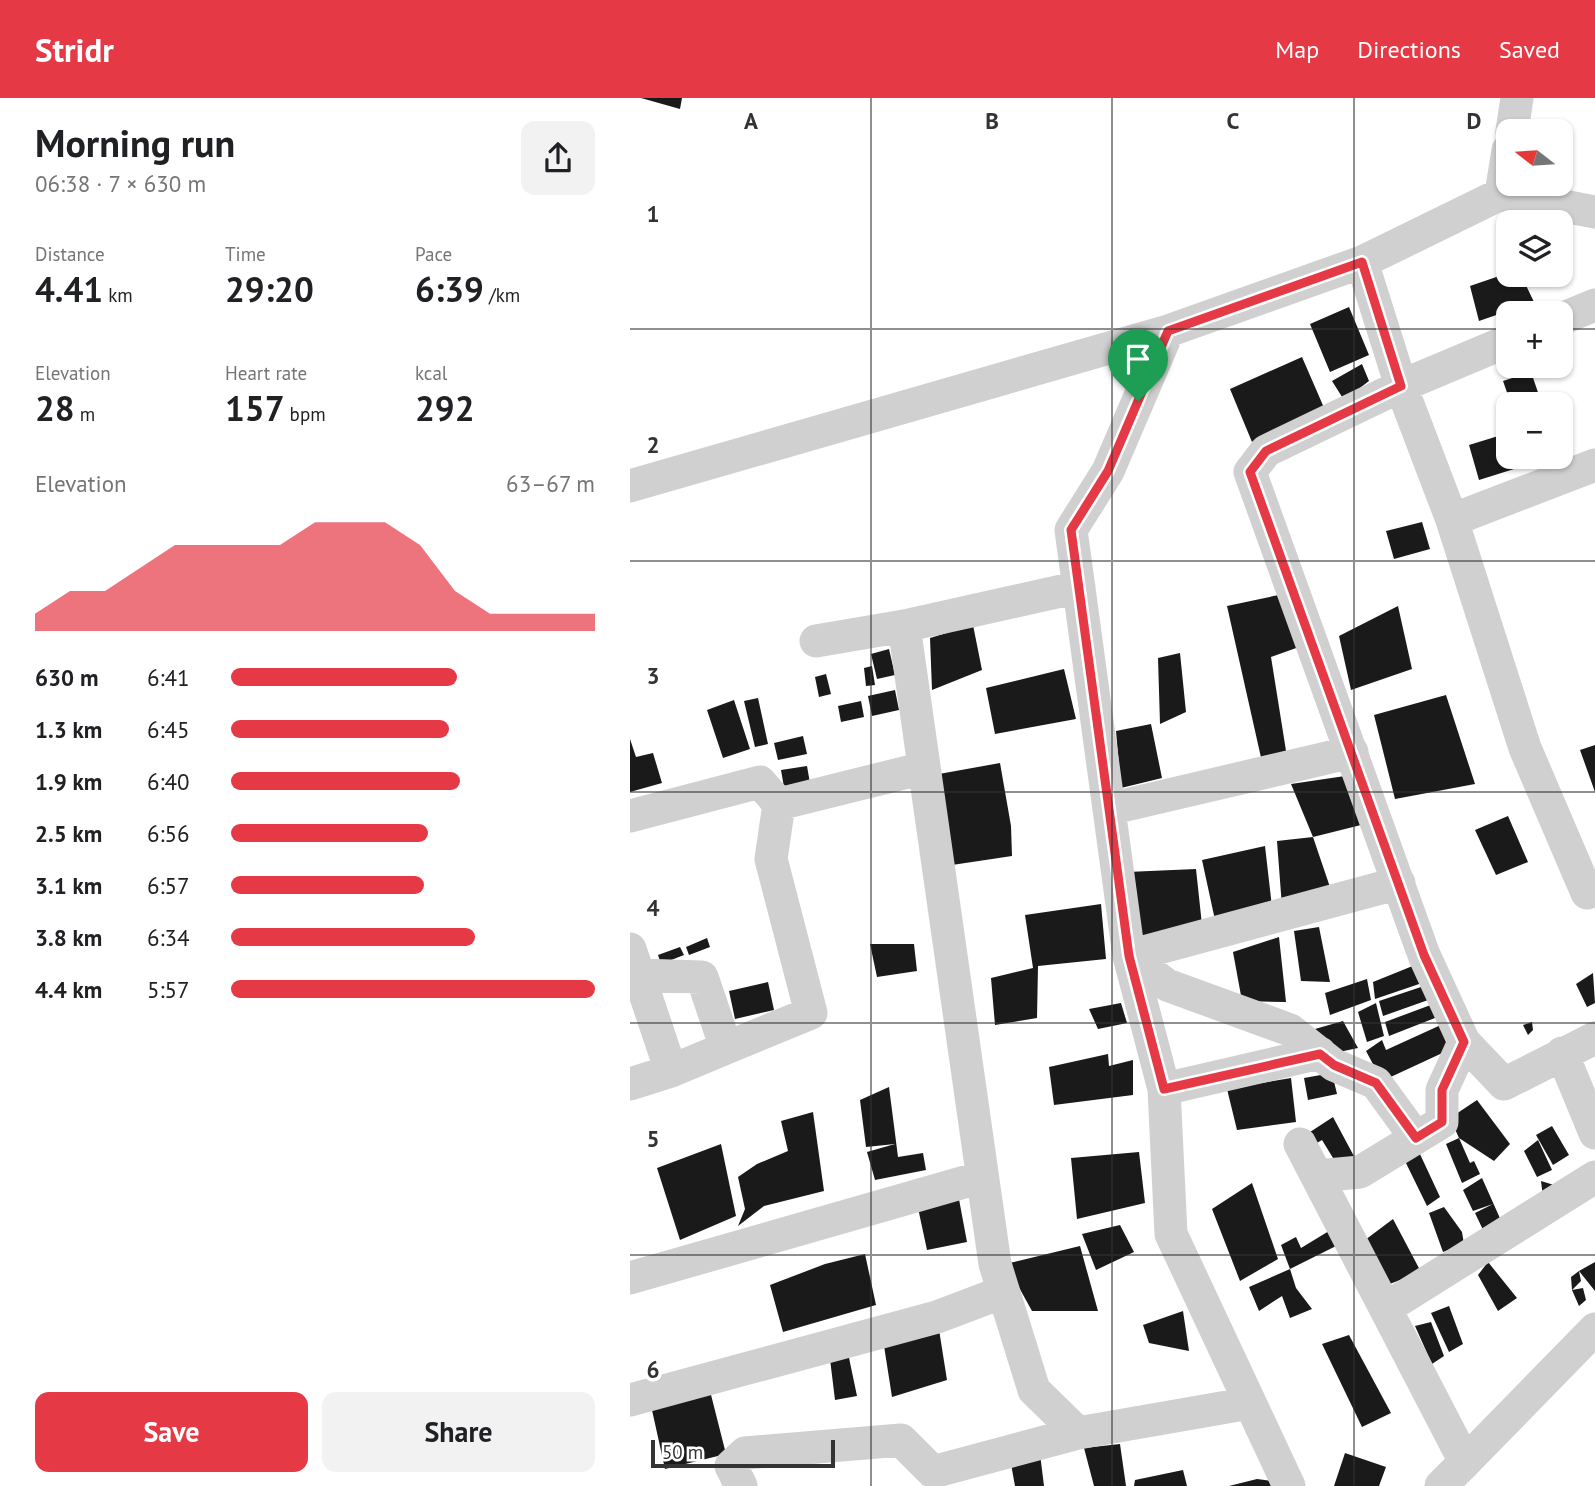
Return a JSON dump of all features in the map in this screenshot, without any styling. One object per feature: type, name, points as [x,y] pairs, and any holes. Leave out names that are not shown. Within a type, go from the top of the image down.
[{"type":"street","points":[[1514,119],[1517,98]]},
{"type":"street","points":[[630,486],[1168,331],[1362,262],[1497,196]]},
{"type":"street","points":[[1511,196],[1595,212]]},
{"type":"street","points":[[1362,262],[1401,386],[1452,520],[1525,748],[1587,893]]},
{"type":"street","points":[[1573,314],[1595,305]]},
{"type":"street","points":[[1168,331],[1108,471],[1071,530],[1129,956],[1164,1089],[1171,1234],[1289,1486]]},
{"type":"street","points":[[1496,346],[1401,386],[1266,451],[1250,472],[1424,955],[1464,1042],[1504,1084],[1595,1038]]},
{"type":"street","points":[[1452,520],[1595,465]]},
{"type":"street","points":[[816,640],[904,626],[1079,587]]},
{"type":"street","points":[[904,626],[995,1264],[1034,1391],[1078,1433]]},
{"type":"street","points":[[1109,809],[1352,751]]},
{"type":"street","points":[[779,804],[924,768]]},
{"type":"street","points":[[630,816],[760,782],[779,804],[771,859],[811,1013],[671,1071],[630,1084]]},
{"type":"street","points":[[1129,956],[1399,883]]},
{"type":"street","points":[[1129,956],[1167,985],[1290,1030],[1334,1065],[1376,1083],[1416,1138]]},
{"type":"street","points":[[634,962],[702,976],[726,1048]]},
{"type":"street","points":[[634,962],[671,1071]]},
{"type":"street","points":[[1317,1176],[1360,1172],[1442,1122],[1442,1090],[1464,1042]]},
{"type":"street","points":[[1562,1053],[1595,1133]]},
{"type":"street","points":[[1164,1089],[1320,1054]]},
{"type":"street","points":[[1300,1144],[1465,1461]]},
{"type":"street","points":[[630,1278],[982,1177]]},
{"type":"street","points":[[1385,1308],[1595,1177]]},
{"type":"street","points":[[630,1401],[937,1317],[1003,1292]]},
{"type":"street","points":[[1441,1486],[1595,1329]]},
{"type":"street","points":[[741,1486],[731,1466],[745,1453],[901,1440],[933,1472],[1078,1433],[1250,1404]]},
{"type":"building","points":[[641,98],[682,98],[680,109]]},
{"type":"building","points":[[1496,277],[1496,287],[1527,287],[1534,301],[1496,301],[1496,315],[1479,321],[1470,286]]},
{"type":"building","points":[[1349,307],[1369,355],[1330,372],[1310,324]]},
{"type":"building","points":[[1302,357],[1325,410],[1252,442],[1230,389]]},
{"type":"building","points":[[1362,364],[1369,381],[1344,400],[1332,381]]},
{"type":"building","points":[[1533,378],[1538,392],[1507,392],[1503,381]]},
{"type":"building","points":[[1496,437],[1496,469],[1514,469],[1479,480],[1469,445]]},
{"type":"building","points":[[1422,522],[1430,549],[1394,559],[1386,531]]},
{"type":"building","points":[[1288,593],[1299,647],[1271,657],[1287,757],[1262,762],[1227,606]]},
{"type":"building","points":[[1398,606],[1412,669],[1351,690],[1339,636]]},
{"type":"building","points":[[973,625],[982,670],[932,690],[930,638]]},
{"type":"building","points":[[889,649],[895,675],[877,679],[871,654]]},
{"type":"building","points":[[1180,653],[1186,712],[1160,724],[1158,658]]},
{"type":"building","points":[[872,666],[875,685],[866,686],[864,668]]},
{"type":"building","points":[[1064,669],[1076,719],[995,734],[986,688]]},
{"type":"building","points":[[826,674],[831,694],[819,697],[815,677]]},
{"type":"building","points":[[895,690],[899,710],[872,716],[868,696]]},
{"type":"building","points":[[1446,695],[1475,784],[1395,799],[1374,715]]},
{"type":"building","points":[[758,698],[768,744],[755,747],[744,701]]},
{"type":"building","points":[[734,700],[750,749],[723,758],[707,710]]},
{"type":"building","points":[[861,701],[864,717],[841,722],[838,706]]},
{"type":"building","points":[[1151,724],[1162,778],[1121,788],[1116,731]]},
{"type":"building","points":[[803,736],[807,754],[778,760],[774,743]]},
{"type":"building","points":[[630,739],[636,757],[653,753],[662,783],[630,792]]},
{"type":"building","points":[[1595,745],[1595,792],[1580,750]]},
{"type":"building","points":[[1000,763],[1011,826],[1012,856],[952,865],[939,774]]},
{"type":"building","points":[[807,766],[811,789],[785,793],[781,770]]},
{"type":"building","points":[[1345,776],[1365,824],[1313,837],[1291,784]]},
{"type":"building","points":[[1508,816],[1528,862],[1496,875],[1475,830]]},
{"type":"building","points":[[1313,837],[1332,893],[1282,907],[1277,841]]},
{"type":"building","points":[[1265,846],[1272,907],[1215,920],[1202,860]]},
{"type":"building","points":[[1196,869],[1202,925],[1140,936],[1127,872]]},
{"type":"building","points":[[1101,904],[1106,959],[1038,966],[1037,1018],[995,1025],[991,978],[1033,968],[1025,915]]},
{"type":"building","points":[[1319,927],[1330,982],[1301,981],[1294,931]]},
{"type":"building","points":[[1279,937],[1286,1002],[1242,1001],[1233,952]]},
{"type":"building","points":[[707,938],[710,947],[689,955],[686,947]]},
{"type":"building","points":[[870,944],[914,944],[917,971],[877,977]]},
{"type":"building","points":[[680,947],[684,955],[661,964],[658,955]]},
{"type":"building","points":[[1420,963],[1425,982],[1375,999],[1373,982]]},
{"type":"building","points":[[1593,973],[1595,1003],[1587,1007],[1576,984]]},
{"type":"building","points":[[1367,979],[1371,1000],[1330,1015],[1325,993]]},
{"type":"building","points":[[768,982],[774,1010],[735,1019],[729,991]]},
{"type":"building","points":[[1427,985],[1431,999],[1383,1016],[1379,1001]]},
{"type":"building","points":[[1121,1003],[1127,1023],[1098,1029],[1089,1009]]},
{"type":"building","points":[[1376,1003],[1384,1036],[1367,1042],[1358,1012]]},
{"type":"building","points":[[1436,1003],[1440,1016],[1389,1036],[1385,1022]]},
{"type":"building","points":[[1343,1021],[1358,1048],[1325,1055],[1315,1029]]},
{"type":"building","points":[[1532,1022],[1533,1030],[1528,1035],[1523,1025]]},
{"type":"building","points":[[1443,1024],[1451,1049],[1382,1081],[1366,1051],[1382,1040],[1386,1050]]},
{"type":"building","points":[[1108,1054],[1109,1066],[1133,1060],[1133,1095],[1054,1105],[1049,1067]]},
{"type":"building","points":[[1332,1073],[1337,1094],[1308,1100],[1304,1078]]},
{"type":"building","points":[[1291,1078],[1296,1122],[1237,1130],[1227,1089]]},
{"type":"building","points":[[889,1087],[898,1157],[923,1153],[926,1170],[875,1180],[867,1152],[895,1144],[866,1147],[860,1100]]},
{"type":"building","points":[[1477,1100],[1510,1144],[1494,1161],[1459,1138],[1450,1118]]},
{"type":"building","points":[[813,1112],[824,1191],[764,1206],[738,1226],[745,1209],[738,1177],[757,1164],[788,1151],[781,1121]]},
{"type":"building","points":[[1333,1117],[1356,1160],[1341,1171],[1322,1140],[1312,1146],[1307,1134]]},
{"type":"building","points":[[1552,1126],[1569,1155],[1553,1165],[1536,1135]]},
{"type":"building","points":[[1459,1138],[1470,1163],[1474,1161],[1480,1174],[1462,1183],[1446,1144]]},
{"type":"building","points":[[1538,1140],[1552,1170],[1537,1177],[1524,1151]]},
{"type":"building","points":[[721,1144],[736,1216],[680,1240],[657,1168]]},
{"type":"building","points":[[1139,1152],[1145,1203],[1077,1219],[1071,1158]]},
{"type":"building","points":[[1419,1152],[1440,1197],[1427,1206],[1404,1159]]},
{"type":"building","points":[[1482,1178],[1503,1225],[1485,1234],[1475,1213],[1493,1204],[1473,1211],[1463,1190]]},
{"type":"building","points":[[1541,1181],[1554,1185],[1543,1197]]},
{"type":"building","points":[[1252,1183],[1278,1259],[1240,1281],[1212,1209]]},
{"type":"building","points":[[958,1194],[967,1242],[927,1250],[918,1208]]},
{"type":"building","points":[[1444,1207],[1462,1232],[1464,1244],[1443,1252],[1429,1213]]},
{"type":"building","points":[[1393,1219],[1421,1272],[1387,1285],[1361,1243]]},
{"type":"building","points":[[1120,1225],[1134,1252],[1096,1270],[1082,1234]]},
{"type":"building","points":[[1329,1231],[1340,1244],[1290,1269],[1281,1245],[1296,1237],[1301,1248]]},
{"type":"building","points":[[1080,1246],[1098,1311],[1032,1311],[1006,1264]]},
{"type":"building","points":[[865,1254],[876,1305],[783,1332],[770,1285],[825,1264]]},
{"type":"building","points":[[1488,1262],[1517,1298],[1498,1311],[1478,1275]]},
{"type":"building","points":[[1595,1262],[1595,1291],[1579,1271]]},
{"type":"building","points":[[1290,1269],[1296,1288],[1312,1309],[1290,1318],[1282,1296],[1259,1311],[1249,1287]]},
{"type":"building","points":[[1579,1271],[1581,1281],[1572,1290],[1571,1277]]},
{"type":"building","points":[[1583,1288],[1586,1300],[1579,1306],[1572,1290]]},
{"type":"building","points":[[1449,1306],[1463,1344],[1449,1352],[1431,1313]]},
{"type":"building","points":[[1183,1311],[1189,1351],[1149,1343],[1143,1325]]},
{"type":"building","points":[[937,1317],[947,1380],[892,1397],[882,1333]]},
{"type":"building","points":[[1431,1322],[1444,1356],[1432,1364],[1415,1326]]},
{"type":"building","points":[[1349,1335],[1391,1413],[1362,1427],[1322,1344]]},
{"type":"building","points":[[848,1353],[857,1396],[835,1400],[830,1359]]},
{"type":"building","points":[[707,1379],[726,1454],[665,1469],[650,1401]]},
{"type":"building","points":[[1120,1444],[1126,1486],[1094,1486],[1084,1448]]},
{"type":"building","points":[[1345,1453],[1386,1467],[1379,1486],[1334,1486]]},
{"type":"building","points":[[1040,1454],[1044,1486],[1015,1486],[1011,1464]]},
{"type":"building","points":[[1183,1470],[1187,1486],[1134,1486],[1135,1480]]},
{"type":"building","points":[[1257,1479],[1287,1483],[1288,1486],[1229,1486]]},
{"type":"route","points":[[1362,262],[1401,386],[1266,451],[1250,472],[1424,955],[1464,1042],[1442,1090],[1442,1122],[1416,1138],[1376,1083],[1334,1065],[1320,1054],[1164,1089],[1129,956],[1071,530],[1108,471],[1138,401],[1168,331],[1362,262]]}]
